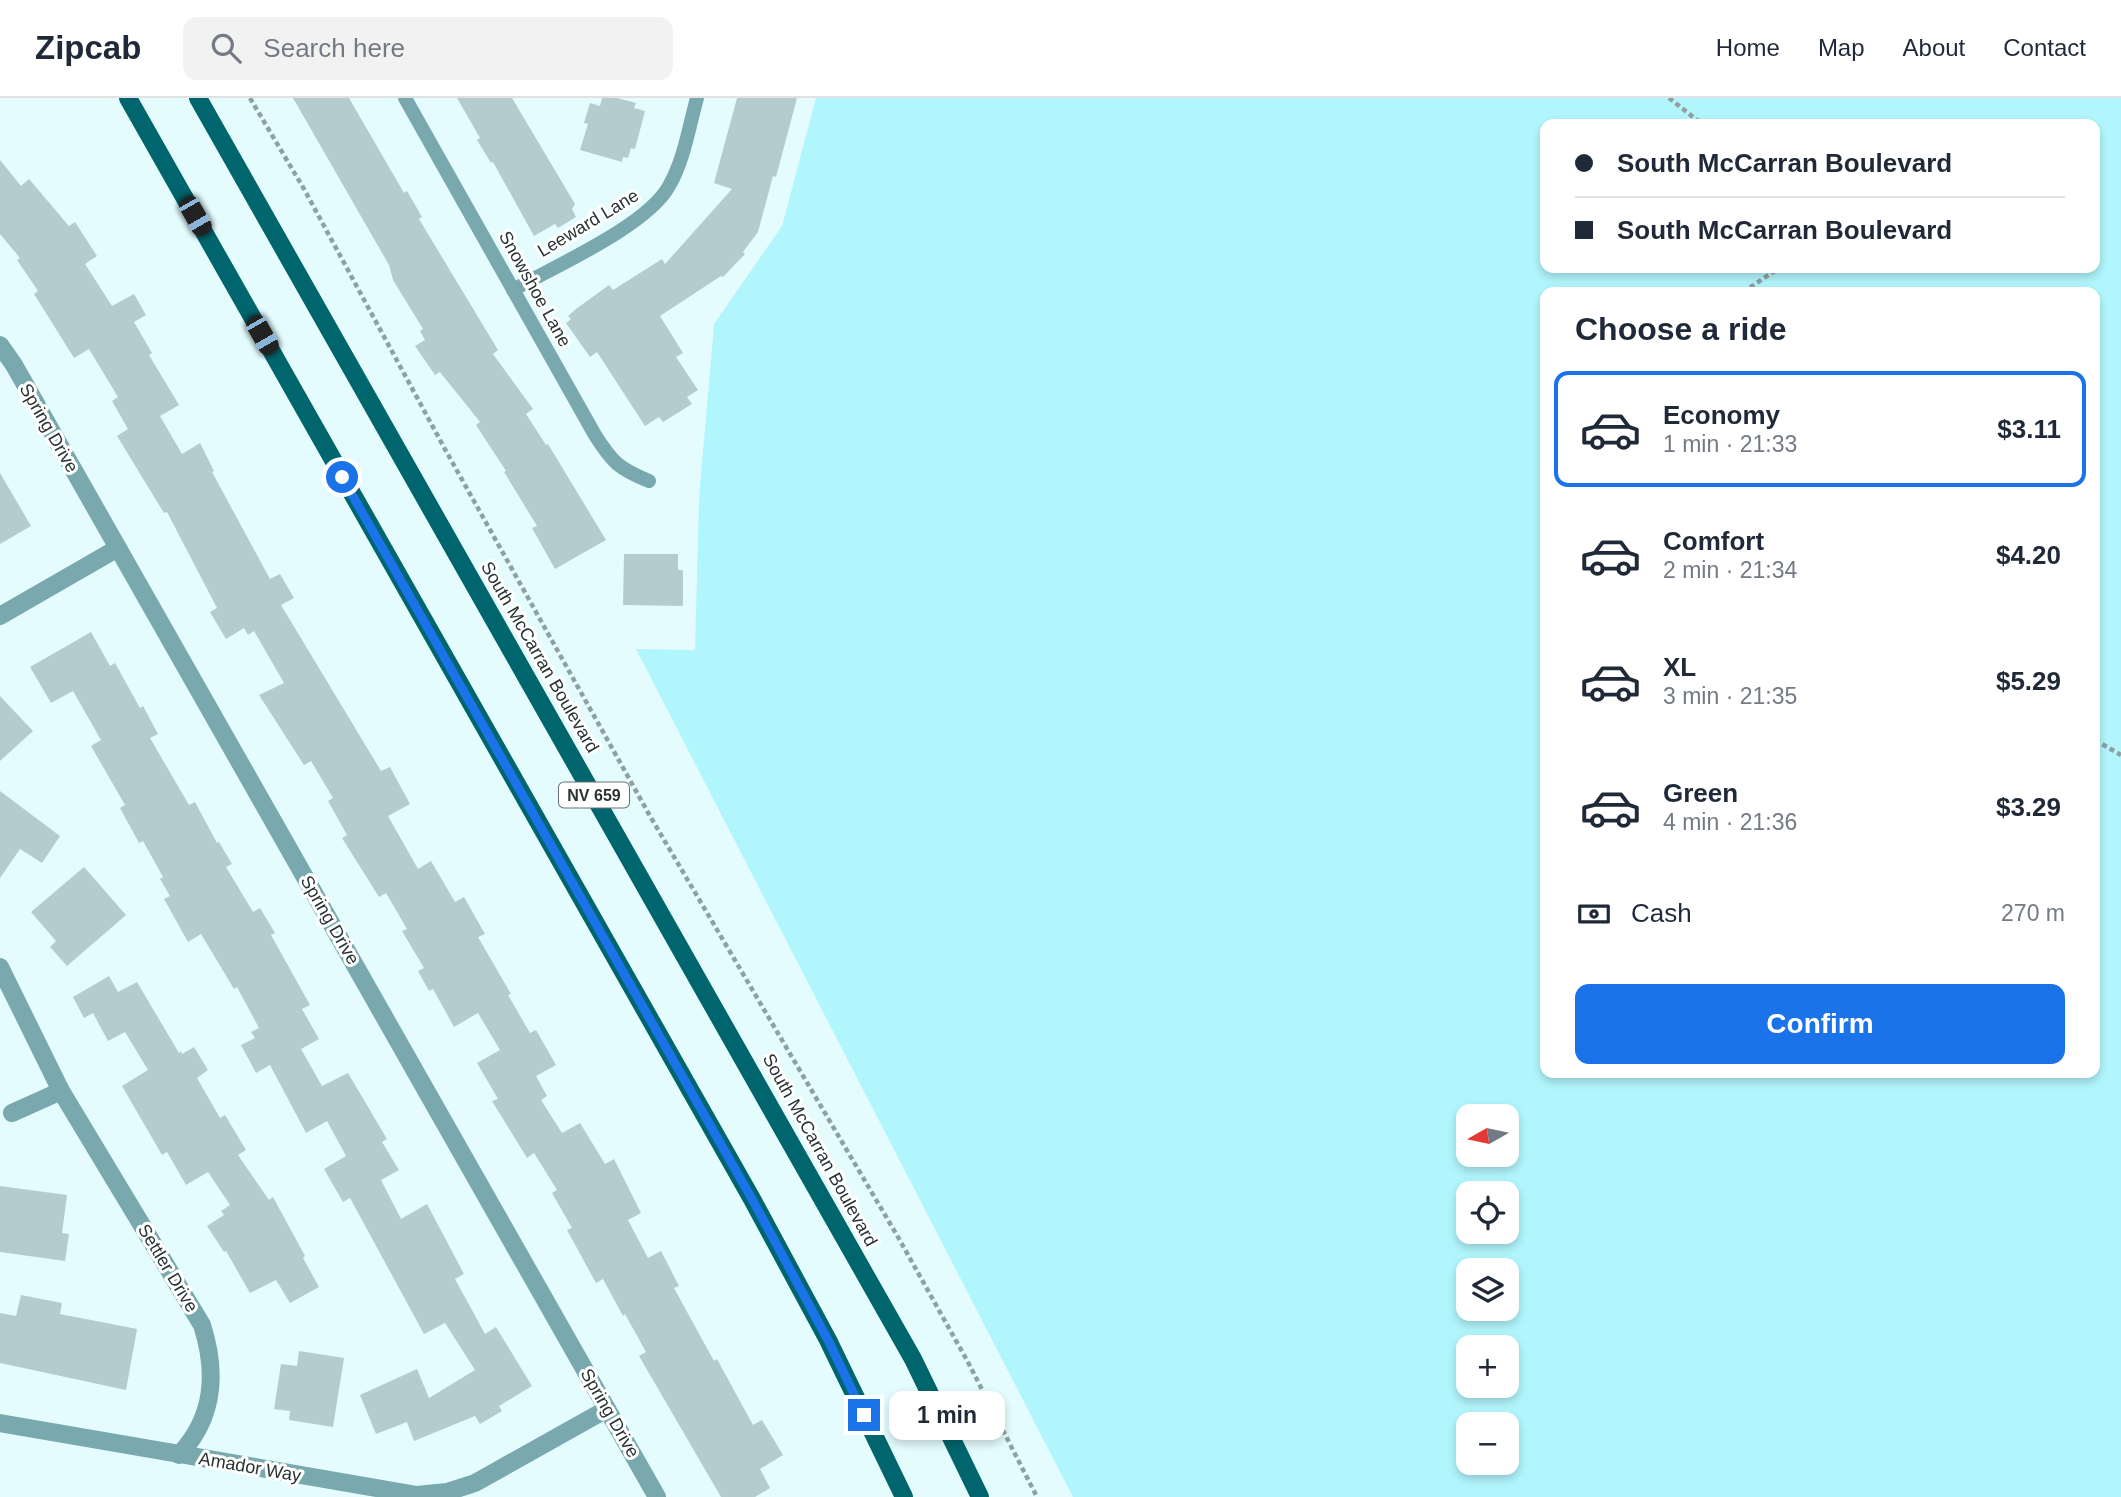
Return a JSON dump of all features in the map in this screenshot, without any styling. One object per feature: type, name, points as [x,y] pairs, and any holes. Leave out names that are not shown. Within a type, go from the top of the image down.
[{"type":"main road","name":"NV 659","points":[[128,98],[752,1199],[828,1340],[904,1497]]},
{"type":"main road","name":"South McCarran Boulevard","points":[[198,98],[873,1286],[913,1359],[980,1497]]},
{"type":"street","name":"Spring Drive","points":[[0,345],[14,365],[657,1497]]},
{"type":"street","points":[[0,616],[118,548]]},
{"type":"street","name":"Settler Drive","points":[[0,967],[61,1091],[202,1325],[210,1350],[212,1376],[208,1402],[200,1426],[179,1455]]},
{"type":"street","points":[[12,1113],[61,1091]]},
{"type":"street","name":"Amador Way","points":[[0,1423],[417,1495],[447,1492],[475,1483],[607,1409]]},
{"type":"lane","name":"Snowshoe Lane","points":[[405,98],[608,456],[625,471],[649,481]]},
{"type":"lane","name":"Leeward Lane","points":[[513,290],[633,223],[659,202],[679,163],[696,98]]},
{"type":"path","points":[[250,98],[304,189],[446,451],[650,816],[898,1237],[969,1364],[1037,1497]]},
{"type":"path","points":[[1669,98],[1696,119]]},
{"type":"path","points":[[1750,287],[1772,273]]},
{"type":"path","points":[[2100,743],[2121,755]]},
{"type":"shaded area","points":[[816,98],[2121,98],[2121,1497],[1073,1497],[636,649],[695,650],[699,498],[714,324],[782,226]]},
{"type":"building","points":[[293,98],[349,98],[404,193],[407,191],[422,217],[419,219],[498,350],[493,354],[533,409],[526,414],[546,445],[548,444],[606,540],[555,569],[532,528],[537,526],[476,425],[480,422],[440,372],[435,375],[415,346],[425,340],[420,331],[423,329],[393,280],[389,265]]},
{"type":"building","points":[[457,98],[512,98],[575,204],[572,209],[576,217],[558,228],[555,224],[534,236],[493,162],[491,163],[477,140],[480,138]]},
{"type":"building","points":[[602,98],[617,98],[636,103],[634,108],[645,111],[635,149],[631,148],[628,158],[623,157],[622,162],[580,150],[588,124],[584,123],[590,103],[600,106]]},
{"type":"building","points":[[737,98],[797,98],[758,232],[743,252],[745,254],[723,277],[660,316],[683,353],[676,357],[698,390],[687,397],[692,404],[663,422],[659,417],[645,426],[597,352],[590,357],[566,323],[571,319],[568,316],[609,285],[613,290],[662,259],[665,264],[732,189],[714,183]]},
{"type":"building","points":[[0,160],[21,186],[29,179],[69,226],[75,222],[97,256],[85,264],[112,306],[134,294],[146,315],[134,322],[152,353],[149,355],[179,405],[160,416],[182,454],[200,443],[214,471],[212,472],[270,579],[280,574],[294,598],[281,605],[381,771],[390,767],[410,804],[388,816],[418,869],[431,861],[455,902],[464,897],[485,934],[478,937],[511,994],[508,995],[530,1033],[536,1030],[556,1065],[536,1076],[547,1096],[541,1100],[562,1133],[580,1123],[605,1164],[614,1159],[641,1213],[628,1220],[648,1258],[661,1251],[679,1286],[674,1288],[714,1361],[717,1359],[753,1425],[762,1420],[783,1455],[760,1469],[770,1488],[755,1497],[721,1497],[639,1356],[646,1352],[625,1314],[623,1316],[603,1279],[596,1283],[567,1230],[572,1228],[552,1193],[557,1190],[534,1153],[527,1158],[492,1101],[498,1099],[477,1063],[500,1050],[478,1013],[454,1027],[433,989],[429,991],[418,971],[424,968],[402,931],[407,929],[386,893],[379,897],[342,838],[347,835],[328,801],[333,798],[311,761],[304,765],[259,695],[284,683],[254,631],[248,635],[244,628],[226,639],[210,612],[217,608],[167,512],[164,513],[117,436],[128,429],[112,401],[118,397],[89,349],[74,358],[34,294],[38,291],[17,260],[20,258],[0,234]]},
{"type":"building","points":[[0,473],[31,526],[0,544]]},
{"type":"building","points":[[624,554],[678,554],[678,570],[683,570],[683,606],[623,605]]},
{"type":"building","points":[[91,632],[110,666],[115,663],[140,708],[143,706],[158,734],[150,738],[189,805],[195,802],[217,843],[219,842],[232,864],[226,867],[253,912],[260,908],[275,933],[271,935],[310,1005],[302,1009],[319,1039],[301,1049],[322,1086],[348,1073],[387,1139],[382,1142],[399,1170],[381,1180],[401,1219],[427,1204],[464,1274],[455,1279],[485,1334],[496,1327],[532,1386],[499,1406],[502,1411],[480,1424],[475,1416],[414,1441],[407,1422],[376,1434],[360,1395],[417,1369],[429,1398],[475,1370],[445,1323],[424,1334],[350,1198],[343,1202],[324,1169],[346,1156],[327,1121],[306,1133],[270,1065],[256,1073],[241,1045],[255,1038],[251,1032],[259,1028],[237,987],[234,989],[201,934],[188,942],[164,899],[170,896],[160,879],[163,877],[143,841],[139,843],[120,808],[125,805],[91,746],[101,740],[73,691],[51,703],[30,667]]},
{"type":"building","points":[[0,696],[33,731],[0,761]]},
{"type":"building","points":[[0,791],[60,836],[42,863],[20,849],[0,878]]},
{"type":"building","points":[[84,867],[126,915],[67,966],[50,947],[56,941],[31,912]]},
{"type":"building","points":[[109,976],[118,992],[137,982],[179,1053],[194,1047],[208,1070],[197,1078],[220,1118],[225,1115],[246,1150],[238,1155],[269,1200],[273,1197],[319,1287],[290,1303],[276,1280],[250,1293],[226,1251],[224,1252],[207,1226],[224,1215],[221,1211],[230,1205],[208,1172],[186,1185],[167,1152],[162,1155],[122,1086],[148,1070],[125,1032],[108,1041],[93,1013],[84,1018],[73,997]]},
{"type":"building","points":[[0,1186],[67,1195],[62,1233],[69,1234],[65,1261],[0,1252]]},
{"type":"building","points":[[21,1295],[62,1303],[60,1314],[137,1329],[126,1390],[0,1363],[0,1313],[16,1316]]},
{"type":"building","points":[[299,1351],[344,1358],[333,1427],[289,1420],[290,1411],[274,1409],[281,1364],[297,1366]]},
{"type":"route","points":[[342,477],[752,1199],[828,1340],[864,1415]]}]
